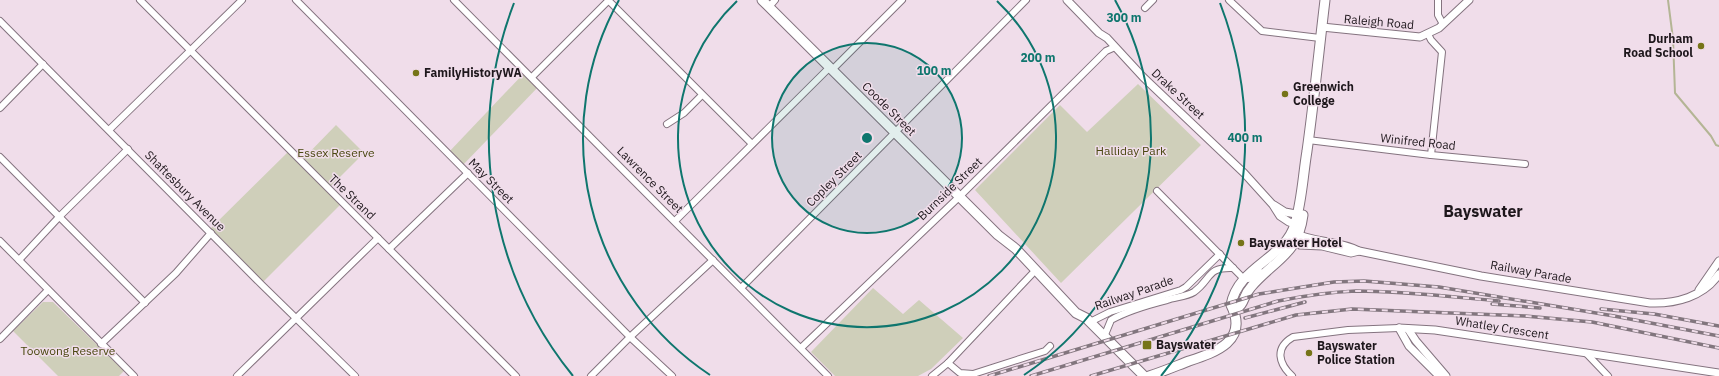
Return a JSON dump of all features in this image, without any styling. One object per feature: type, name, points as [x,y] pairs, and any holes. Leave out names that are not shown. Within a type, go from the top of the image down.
[{"type":"main road","points":[[1234,311],[1242,306],[1246,293],[1252,285],[1273,267],[1296,228],[1325,0]]},
{"type":"main road","name":"Coode Street","points":[[769,2],[831,68],[998,235],[1016,249],[1046,279],[1052,289],[1076,313],[1090,322],[1144,376]]},
{"type":"main road","points":[[1148,376],[1217,352],[1227,344],[1235,330],[1234,311],[1231,305],[1232,295],[1243,278],[1296,228]]},
{"type":"main road","name":"Coode Street","points":[[998,235],[1004,245],[1032,274],[1041,283],[1052,289]]},
{"type":"main road","name":"Coode Street","points":[[1076,313],[1079,320],[1135,376]]},
{"type":"street","name":"The Strand","points":[[140,0],[516,376]]},
{"type":"street","points":[[109,130],[242,0]]},
{"type":"street","name":"May Street","points":[[296,0],[630,336],[672,376]]},
{"type":"street","name":"Lawrence Street","points":[[454,0],[802,348],[828,376]]},
{"type":"street","points":[[532,77],[608,0],[752,144]]},
{"type":"street","points":[[675,221],[752,144],[902,0]]},
{"type":"street","name":"Copley Street","points":[[741,288],[1026,0]]},
{"type":"street","name":"Drake Street","points":[[1067,0],[1099,33],[1107,38],[1143,77],[1244,173],[1273,205],[1280,216],[1296,228]]},
{"type":"street","points":[[1145,8],[1153,0]]},
{"type":"street","points":[[1229,0],[1262,31],[1320,38]]},
{"type":"street","points":[[1438,0],[1438,15],[1443,24]]},
{"type":"street","name":"Raleigh Road","points":[[1322,27],[1420,37],[1428,34],[1443,24],[1469,0]]},
{"type":"street","name":"Shaftesbury Avenue","points":[[0,21],[355,376]]},
{"type":"street","points":[[1428,34],[1431,40],[1442,52],[1431,155]]},
{"type":"street","name":"Burnside Street","points":[[802,348],[1106,51],[1115,47]]},
{"type":"street","points":[[0,108],[43,64]]},
{"type":"street","points":[[667,124],[684,113],[702,95]]},
{"type":"street","name":"Winifred Road","points":[[1308,140],[1431,155],[1525,164]]},
{"type":"street","points":[[19,260],[59,217],[128,149]]},
{"type":"street","points":[[0,157],[145,303]]},
{"type":"street","points":[[389,249],[468,173]]},
{"type":"street","points":[[1157,191],[1243,278],[1248,280],[1253,278],[1266,267],[1273,267]]},
{"type":"street","name":"Railway Parade","points":[[1296,228],[1322,246],[1351,253],[1359,251],[1481,276],[1639,302],[1672,303],[1680,301],[1711,285],[1719,274]]},
{"type":"street","points":[[101,344],[176,273],[211,233]]},
{"type":"street","points":[[237,376],[378,238]]},
{"type":"street","points":[[0,241],[134,376]]},
{"type":"street","name":"Railway Parade","points":[[1090,322],[1110,312],[1181,290],[1220,254]]},
{"type":"street","points":[[591,376],[630,336],[713,260]]},
{"type":"street","name":"Railway Parade","points":[[1698,292],[1719,261]]},
{"type":"street","name":"Railway Parade","points":[[1104,337],[1111,320],[1151,305],[1194,292],[1215,269],[1220,267],[1233,268]]},
{"type":"street","points":[[932,376],[948,363],[1032,274]]},
{"type":"street","points":[[0,338],[48,290]]},
{"type":"street","points":[[1399,328],[1409,346],[1439,376]]},
{"type":"street","name":"Whatley Crescent","points":[[1292,376],[1282,363],[1281,356],[1283,346],[1289,339],[1298,336],[1348,330],[1399,328],[1435,330],[1719,373]]},
{"type":"street","points":[[1408,328],[1416,341],[1446,376]]},
{"type":"street","points":[[948,363],[960,373],[973,374],[1045,351],[1050,346]]},
{"type":"street","points":[[1586,353],[1608,376]]},
{"type":"green space","points":[[526,71],[540,85],[461,167],[448,153]]},
{"type":"green space","name":"Halliday Park","points":[[1138,84],[1201,145],[1061,283],[975,190],[1060,105],[1087,132]]},
{"type":"green space","name":"Essex Reserve","points":[[336,125],[364,153],[328,189],[342,203],[261,284],[208,231],[289,151],[300,162]]},
{"type":"green space","points":[[873,288],[903,314],[919,300],[963,338],[931,369],[918,376],[835,376],[811,352]]},
{"type":"green space","name":"Toowong Reserve","points":[[43,302],[53,302],[124,371],[119,376],[58,376],[13,331]]},
{"type":"waterway","points":[[1668,0],[1673,39],[1675,93],[1711,136],[1716,145],[1719,146]]},
{"type":"railway","points":[[989,376],[1259,294],[1334,282],[1364,281],[1439,287],[1614,316],[1719,336]]},
{"type":"railway","points":[[1031,376],[1278,301],[1307,296],[1326,293],[1374,291],[1428,294],[1499,301]]},
{"type":"railway","points":[[1245,318],[1305,302]]},
{"type":"railway","points":[[1492,304],[1540,308]]},
{"type":"railway","points":[[1091,376],[1296,315],[1352,309],[1525,316],[1592,322],[1719,348]]},
{"type":"railway","points":[[1601,309],[1654,314],[1719,326]]},
{"type":"place","name":"Durham Road School","points":[[1701,46]]},
{"type":"place","name":"FamilyHistoryWA","points":[[416,73]]},
{"type":"place","name":"Greenwich College","points":[[1285,94]]},
{"type":"place","name":"Bayswater Hotel","points":[[1241,243]]},
{"type":"place","name":"Bayswater","points":[[1147,345]]},
{"type":"place","name":"Bayswater Police Station","points":[[1309,353]]},
{"type":"district","name":"Bayswater","points":[[1483,211]]}]
